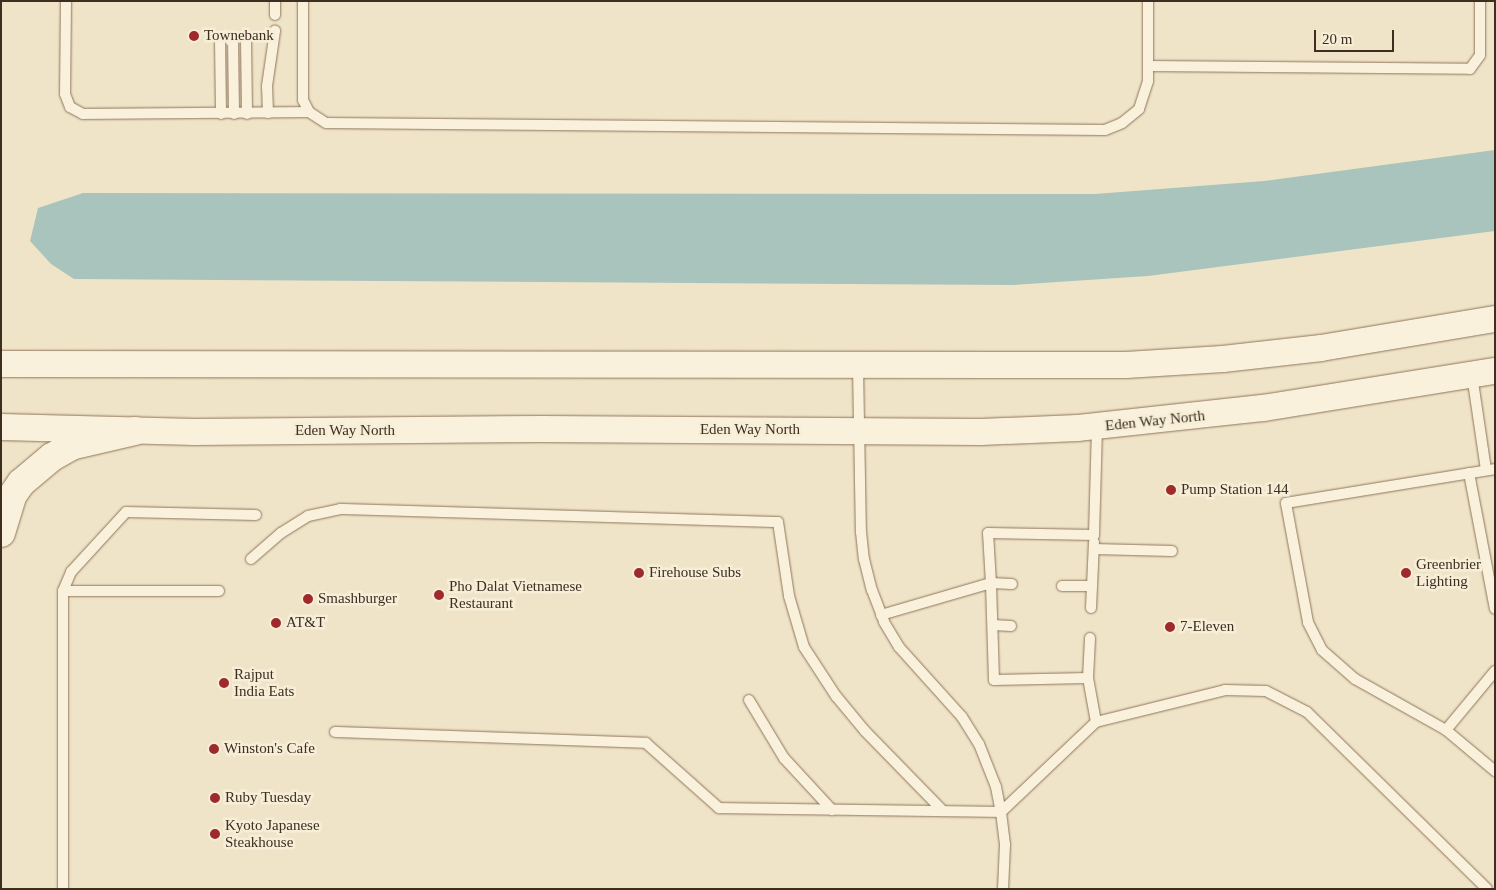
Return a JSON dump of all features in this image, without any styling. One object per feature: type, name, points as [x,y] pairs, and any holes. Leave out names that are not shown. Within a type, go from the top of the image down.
[{"type":"main road","points":[[1,533],[12,496],[37,469],[74,445],[135,431]]},
{"type":"street","points":[[1,364],[858,364],[1089,366],[1223,359],[1321,348],[1495,319]]},
{"type":"street","name":"Eden Way North","points":[[1,427],[135,431],[859,430],[981,432],[1097,427],[1263,408],[1483,373]]},
{"type":"lane","points":[[66,1],[65,94],[70,107],[83,114],[309,112]]},
{"type":"lane","points":[[275,1],[275,15]]},
{"type":"lane","points":[[304,1],[303,100],[309,112],[326,124],[1105,130],[1122,123],[1139,109],[1148,81],[1148,1]]},
{"type":"lane","points":[[1148,66],[1470,69],[1480,55],[1480,1]]},
{"type":"lane","points":[[268,113],[267,86],[276,31]]},
{"type":"lane","points":[[220,40],[221,114]]},
{"type":"lane","points":[[233,40],[234,114]]},
{"type":"lane","points":[[246,40],[247,114]]},
{"type":"lane","points":[[858,364],[864,559],[881,615],[899,647],[971,729],[988,763],[1001,812],[1004,844],[1003,889]]},
{"type":"lane","points":[[1483,373],[1491,470],[1286,503],[1308,622],[1322,650],[1355,679],[1446,730],[1495,771]]},
{"type":"lane","points":[[1091,608],[1097,427]]},
{"type":"lane","points":[[1469,473],[1495,609]]},
{"type":"lane","points":[[251,559],[281,533],[308,516],[340,509],[778,522],[789,596],[804,647],[836,696],[865,731],[943,811]]},
{"type":"lane","points":[[63,889],[63,591],[71,572],[126,512],[256,515]]},
{"type":"lane","points":[[1088,678],[994,680],[988,533],[1094,535]]},
{"type":"lane","points":[[1094,549],[1172,551]]},
{"type":"lane","points":[[881,615],[991,583],[1012,584]]},
{"type":"lane","points":[[1062,586],[1092,586]]},
{"type":"lane","points":[[63,591],[219,591]]},
{"type":"lane","points":[[993,625],[1011,626]]},
{"type":"lane","points":[[1090,638],[1088,678],[1096,722]]},
{"type":"lane","points":[[1446,730],[1495,671]]},
{"type":"lane","points":[[335,732],[646,743],[719,808],[1001,812],[1096,722],[1225,690],[1266,691],[1307,712],[1487,889]]},
{"type":"lane","points":[[749,700],[784,758],[832,810]]},
{"type":"water","points":[[1495,150],[1495,231],[1148,276],[1013,285],[74,279],[51,264],[30,241],[38,208],[83,193],[1095,194],[1264,181]]},
{"type":"place","name":"Townebank","points":[[194,36]]},
{"type":"place","name":"Pump Station 144","points":[[1171,490]]},
{"type":"place","name":"Firehouse Subs","points":[[639,573]]},
{"type":"place","name":"Greenbrier Lighting","points":[[1406,573]]},
{"type":"place","name":"Pho Dalat Vietnamese Restaurant","points":[[439,595]]},
{"type":"place","name":"Smashburger","points":[[308,599]]},
{"type":"place","name":"AT&T","points":[[276,623]]},
{"type":"place","name":"7-Eleven","points":[[1170,627]]},
{"type":"place","name":"Rajput India Eats","points":[[224,683]]},
{"type":"place","name":"Winston's Cafe","points":[[214,749]]},
{"type":"place","name":"Ruby Tuesday","points":[[215,798]]},
{"type":"place","name":"Kyoto Japanese Steakhouse","points":[[215,834]]}]
